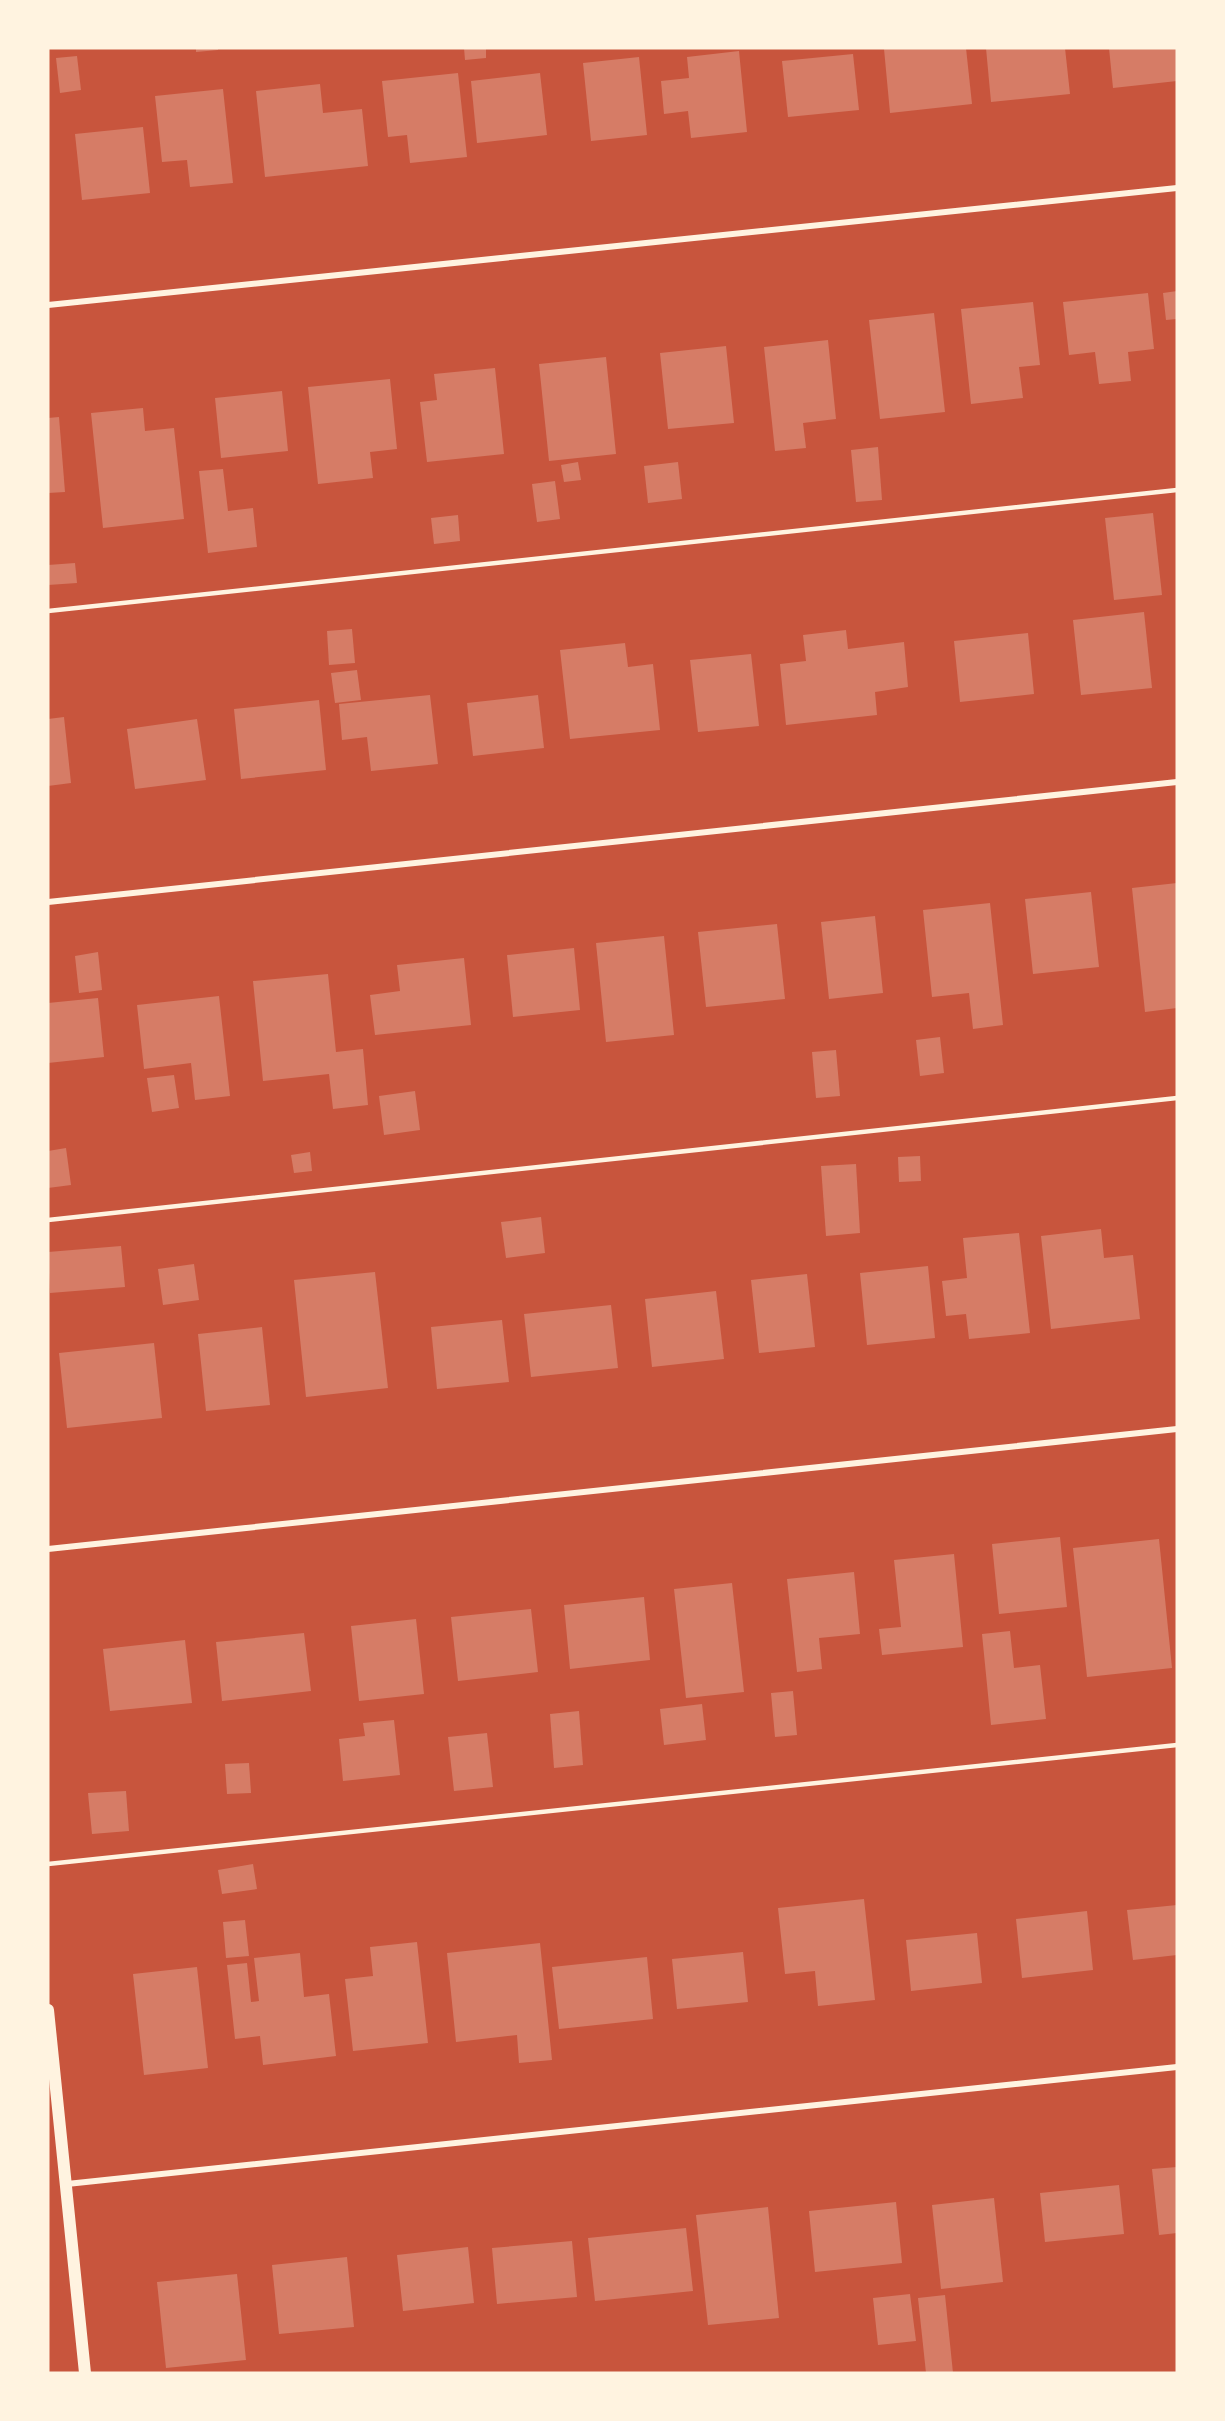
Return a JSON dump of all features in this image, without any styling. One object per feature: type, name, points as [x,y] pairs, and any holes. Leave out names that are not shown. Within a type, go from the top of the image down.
[{"type":"main road","points":[[48,2010],[85,2373]]},
{"type":"street","points":[[48,305],[1177,188]]},
{"type":"street","points":[[48,902],[1177,782]]},
{"type":"street","points":[[48,1549],[1177,1430]]},
{"type":"street","points":[[67,2184],[1177,2067]]},
{"type":"lane","points":[[48,610],[1177,490]]},
{"type":"lane","points":[[48,1220],[1177,1098]]},
{"type":"lane","points":[[48,1864],[1177,1745]]},
{"type":"building","points":[[196,48],[218,48],[218,50],[196,52]]},
{"type":"building","points":[[464,48],[486,48],[486,58],[465,60]]},
{"type":"building","points":[[966,48],[972,104],[890,113],[884,49]]},
{"type":"building","points":[[986,48],[1065,48],[1070,94],[991,102]]},
{"type":"building","points":[[1109,48],[1177,48],[1177,81],[1113,88]]},
{"type":"building","points":[[739,51],[747,132],[691,138],[688,111],[664,114],[661,81],[689,78],[687,57]]},
{"type":"building","points":[[853,54],[859,110],[788,117],[782,61]]},
{"type":"building","points":[[77,56],[81,90],[60,93],[56,58]]},
{"type":"building","points":[[639,57],[647,135],[591,141],[583,63]]},
{"type":"building","points":[[458,73],[467,157],[410,163],[407,135],[388,137],[382,81]]},
{"type":"building","points":[[540,73],[547,135],[477,143],[471,81]]},
{"type":"building","points":[[320,84],[323,113],[362,109],[368,166],[265,177],[256,91]]},
{"type":"building","points":[[223,89],[233,183],[190,187],[187,160],[162,162],[155,96]]},
{"type":"building","points":[[143,127],[150,193],[82,200],[75,134]]},
{"type":"building","points":[[1177,291],[1177,319],[1166,320],[1163,293]]},
{"type":"building","points":[[1148,293],[1154,349],[1128,352],[1131,381],[1099,384],[1095,352],[1069,355],[1063,302]]},
{"type":"building","points":[[1033,302],[1040,365],[1019,367],[1023,398],[971,404],[961,309]]},
{"type":"building","points":[[934,313],[945,412],[880,419],[869,320]]},
{"type":"building","points":[[828,340],[836,419],[803,423],[806,448],[775,451],[764,347]]},
{"type":"building","points":[[726,346],[734,423],[668,429],[660,353]]},
{"type":"building","points":[[606,357],[616,454],[549,461],[539,364]]},
{"type":"building","points":[[495,368],[504,454],[427,462],[420,402],[437,400],[434,374]]},
{"type":"building","points":[[390,379],[397,449],[370,452],[373,478],[318,484],[308,387]]},
{"type":"building","points":[[282,391],[288,451],[221,458],[215,398]]},
{"type":"building","points":[[143,408],[145,431],[174,428],[184,519],[103,528],[91,413]]},
{"type":"building","points":[[59,417],[65,492],[48,493],[48,418]]},
{"type":"building","points":[[878,447],[882,500],[856,502],[851,450]]},
{"type":"building","points":[[578,462],[581,480],[564,482],[561,465]]},
{"type":"building","points":[[678,462],[682,499],[648,503],[644,466]]},
{"type":"building","points":[[223,469],[228,511],[253,508],[257,547],[208,553],[199,471]]},
{"type":"building","points":[[555,481],[560,519],[537,522],[532,484]]},
{"type":"building","points":[[1153,513],[1162,595],[1114,600],[1105,518]]},
{"type":"building","points":[[458,515],[460,541],[434,544],[431,518]]},
{"type":"building","points":[[75,563],[77,583],[48,585],[48,565]]},
{"type":"building","points":[[1144,612],[1152,688],[1081,695],[1073,620]]},
{"type":"building","points":[[352,629],[355,663],[329,665],[327,631]]},
{"type":"building","points":[[846,630],[848,649],[904,642],[908,687],[875,692],[877,715],[786,725],[780,664],[806,661],[803,635]]},
{"type":"building","points":[[1028,633],[1034,694],[960,702],[954,641]]},
{"type":"building","points":[[625,643],[628,667],[653,664],[660,730],[570,739],[560,650]]},
{"type":"building","points":[[751,654],[759,726],[698,732],[690,660]]},
{"type":"building","points":[[357,670],[361,700],[335,703],[331,673]]},
{"type":"building","points":[[430,695],[438,764],[371,771],[367,737],[342,740],[339,704]]},
{"type":"building","points":[[538,695],[544,748],[473,756],[467,703]]},
{"type":"building","points":[[319,700],[326,770],[241,779],[234,709]]},
{"type":"building","points":[[64,717],[71,783],[48,786],[48,719]]},
{"type":"building","points":[[197,719],[206,780],[135,789],[127,729]]},
{"type":"building","points":[[1177,883],[1177,1008],[1145,1012],[1132,888]]},
{"type":"building","points":[[1091,892],[1099,967],[1033,974],[1025,899]]},
{"type":"building","points":[[990,903],[1003,1025],[973,1029],[969,993],[932,997],[923,910]]},
{"type":"building","points":[[875,916],[883,993],[829,999],[821,922]]},
{"type":"building","points":[[777,924],[785,999],[706,1007],[698,932]]},
{"type":"building","points":[[664,936],[674,1035],[606,1042],[596,943]]},
{"type":"building","points":[[574,948],[580,1010],[513,1017],[507,955]]},
{"type":"building","points":[[98,952],[102,990],[79,993],[75,956]]},
{"type":"building","points":[[464,958],[471,1025],[375,1035],[370,995],[400,991],[397,965]]},
{"type":"building","points":[[328,974],[336,1052],[363,1049],[368,1105],[333,1109],[329,1074],[263,1081],[253,981]]},
{"type":"building","points":[[219,996],[230,1096],[195,1100],[191,1063],[144,1069],[137,1005]]},
{"type":"building","points":[[98,998],[104,1057],[48,1063],[48,1003]]},
{"type":"building","points":[[940,1037],[944,1073],[920,1076],[916,1040]]},
{"type":"building","points":[[836,1050],[840,1096],[816,1098],[812,1052]]},
{"type":"building","points":[[174,1075],[179,1108],[152,1112],[147,1078]]},
{"type":"building","points":[[415,1091],[420,1130],[384,1135],[379,1096]]},
{"type":"building","points":[[66,1148],[71,1185],[48,1188],[48,1151]]},
{"type":"building","points":[[310,1152],[312,1171],[294,1173],[291,1155]]},
{"type":"building","points":[[920,1156],[921,1181],[899,1182],[898,1157]]},
{"type":"building","points":[[856,1164],[860,1233],[826,1236],[821,1166]]},
{"type":"building","points":[[541,1217],[545,1253],[506,1258],[501,1222]]},
{"type":"building","points":[[1101,1229],[1104,1258],[1133,1255],[1140,1319],[1051,1329],[1041,1236]]},
{"type":"building","points":[[1019,1233],[1030,1333],[969,1339],[966,1314],[946,1316],[942,1281],[967,1278],[963,1238]]},
{"type":"building","points":[[121,1246],[125,1287],[50,1293],[48,1252]]},
{"type":"building","points":[[194,1264],[199,1300],[163,1305],[158,1269]]},
{"type":"building","points":[[928,1266],[935,1338],[867,1345],[860,1273]]},
{"type":"building","points":[[375,1272],[388,1388],[306,1397],[294,1280]]},
{"type":"building","points":[[807,1274],[815,1347],[759,1353],[751,1280]]},
{"type":"building","points":[[716,1291],[724,1359],[652,1367],[645,1299]]},
{"type":"building","points":[[611,1305],[618,1368],[531,1377],[524,1314]]},
{"type":"building","points":[[502,1320],[509,1382],[437,1389],[431,1327]]},
{"type":"building","points":[[262,1327],[270,1405],[206,1411],[198,1334]]},
{"type":"building","points":[[154,1343],[162,1418],[67,1428],[59,1353]]},
{"type":"building","points":[[1060,1537],[1067,1607],[999,1614],[992,1544]]},
{"type":"building","points":[[1159,1539],[1172,1668],[1087,1677],[1073,1548]]},
{"type":"building","points":[[954,1554],[963,1647],[882,1655],[879,1629],[901,1627],[894,1560]]},
{"type":"building","points":[[854,1572],[860,1634],[819,1638],[822,1669],[797,1672],[787,1579]]},
{"type":"building","points":[[732,1583],[744,1692],[686,1698],[674,1589]]},
{"type":"building","points":[[644,1597],[650,1660],[570,1669],[564,1605]]},
{"type":"building","points":[[531,1609],[538,1672],[458,1681],[451,1617]]},
{"type":"building","points":[[416,1619],[424,1694],[359,1701],[351,1626]]},
{"type":"building","points":[[1010,1631],[1014,1668],[1040,1665],[1046,1719],[991,1725],[982,1634]]},
{"type":"building","points":[[304,1633],[311,1691],[222,1701],[216,1642]]},
{"type":"building","points":[[185,1640],[192,1703],[110,1711],[103,1649]]},
{"type":"building","points":[[793,1691],[797,1735],[775,1737],[771,1693]]},
{"type":"building","points":[[702,1704],[706,1740],[664,1745],[660,1709]]},
{"type":"building","points":[[579,1711],[583,1765],[554,1768],[550,1714]]},
{"type":"building","points":[[394,1720],[400,1775],[343,1781],[339,1739],[365,1736],[363,1723]]},
{"type":"building","points":[[487,1733],[493,1787],[454,1791],[448,1737]]},
{"type":"building","points":[[249,1763],[251,1793],[227,1794],[225,1764]]},
{"type":"building","points":[[126,1791],[129,1831],[92,1834],[88,1793]]},
{"type":"building","points":[[253,1864],[257,1889],[222,1894],[218,1870]]},
{"type":"building","points":[[864,1899],[875,2000],[818,2006],[815,1971],[785,1974],[778,1908]]},
{"type":"building","points":[[1177,1905],[1177,1955],[1133,1960],[1127,1910]]},
{"type":"building","points":[[1087,1911],[1093,1970],[1022,1978],[1016,1919]]},
{"type":"building","points":[[245,1920],[249,1956],[226,1958],[223,1922]]},
{"type":"building","points":[[977,1933],[982,1983],[911,1991],[906,1940]]},
{"type":"building","points":[[417,1942],[428,2043],[353,2051],[345,1979],[373,1976],[370,1947]]},
{"type":"building","points":[[540,1943],[552,2060],[519,2063],[517,2035],[456,2042],[447,1953]]},
{"type":"building","points":[[743,1952],[748,2002],[677,2009],[672,1959]]},
{"type":"building","points":[[300,1953],[304,1997],[329,1994],[336,2056],[263,2065],[260,2036],[235,2039],[227,1965],[247,1963],[251,2002],[259,2001],[254,1958]]},
{"type":"building","points":[[647,1957],[653,2019],[559,2029],[552,1967]]},
{"type":"building","points":[[197,1967],[208,2068],[144,2075],[133,1974]]},
{"type":"building","points":[[1177,2167],[1177,2233],[1159,2235],[1152,2169]]},
{"type":"building","points":[[1119,2185],[1124,2234],[1045,2242],[1040,2193]]},
{"type":"building","points":[[994,2198],[1003,2282],[941,2289],[932,2205]]},
{"type":"building","points":[[896,2202],[902,2263],[815,2272],[809,2211]]},
{"type":"building","points":[[768,2207],[779,2318],[708,2325],[696,2215]]},
{"type":"building","points":[[686,2228],[693,2291],[595,2301],[588,2238]]},
{"type":"building","points":[[572,2241],[577,2297],[497,2304],[492,2248]]},
{"type":"building","points":[[468,2247],[474,2303],[403,2311],[397,2255]]},
{"type":"building","points":[[347,2257],[354,2327],[279,2334],[272,2265]]},
{"type":"building","points":[[237,2274],[246,2360],[166,2368],[157,2282]]},
{"type":"building","points":[[910,2294],[916,2341],[878,2345],[873,2298]]},
{"type":"building","points":[[945,2295],[953,2373],[926,2373],[918,2298]]}]
